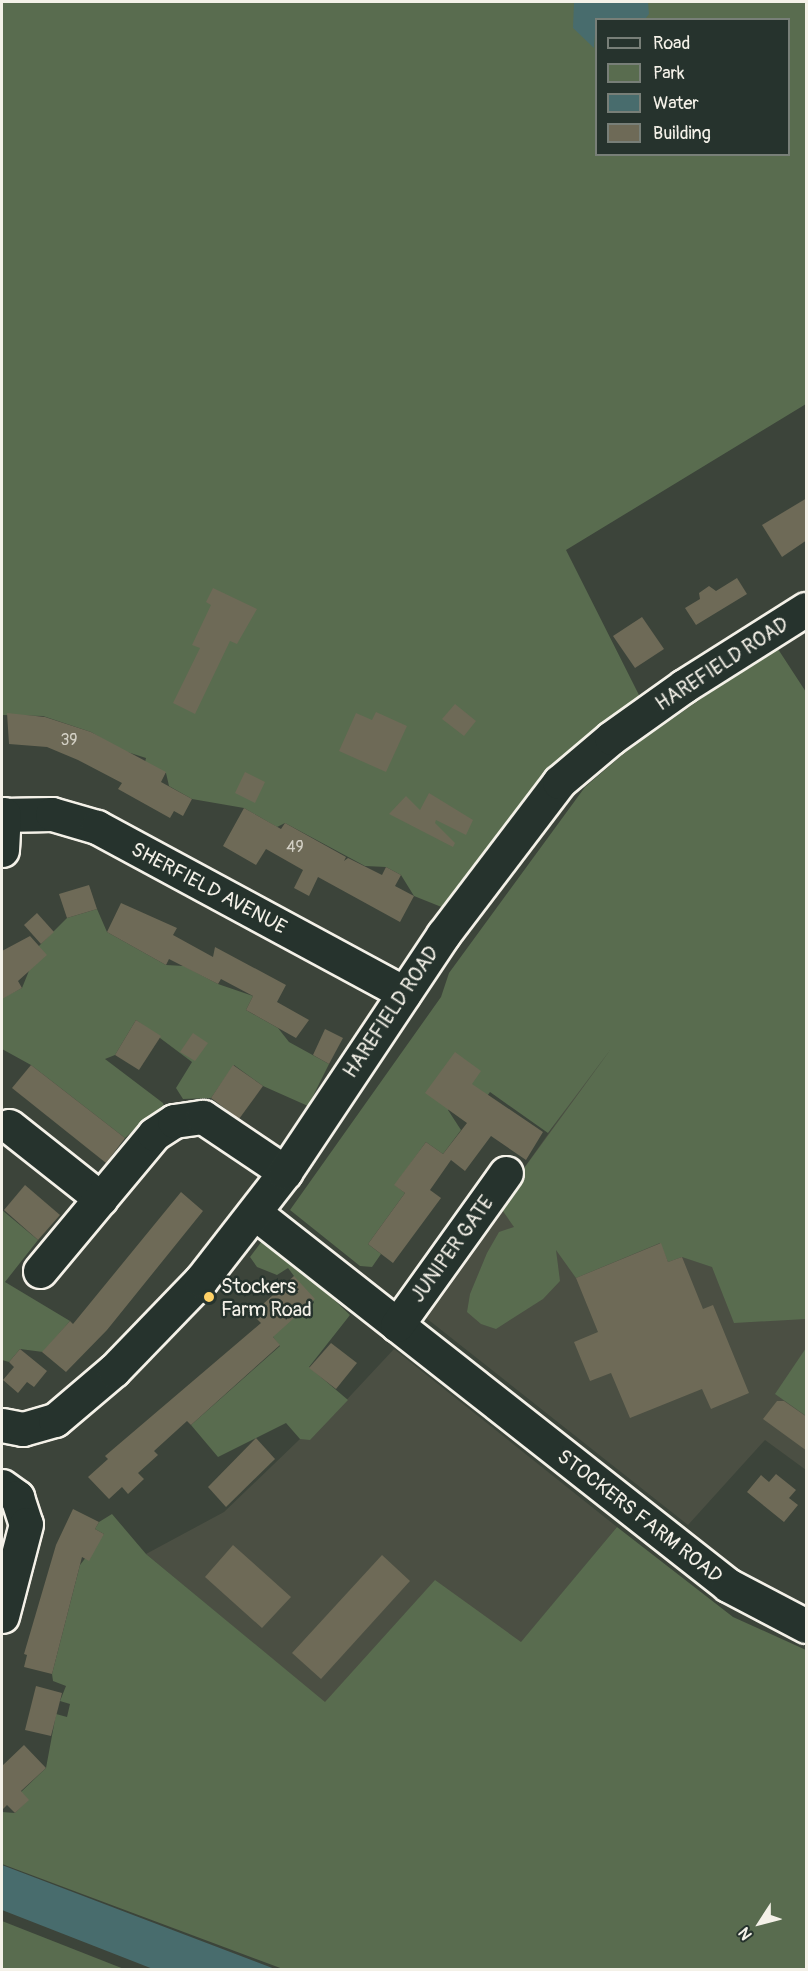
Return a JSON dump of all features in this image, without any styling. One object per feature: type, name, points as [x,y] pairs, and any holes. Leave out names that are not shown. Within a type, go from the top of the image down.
[{"type":"street","name":"HAREFIELD ROAD","points":[[2,1425],[23,1429],[41,1426],[73,1407],[159,1326],[255,1213],[503,852],[559,782],[611,738],[675,692],[807,609]]},
{"type":"street","name":"SHERFIELD AVENUE","points":[[2,850],[3,814],[52,814],[97,827],[404,993]]},
{"type":"street","points":[[40,1271],[154,1134],[187,1118],[203,1117],[222,1126],[285,1172]]},
{"type":"street","points":[[9,1126],[100,1199]]},
{"type":"street","name":"JUNIPER GATE","points":[[397,1324],[506,1173]]},
{"type":"street","name":"STOCKERS FARM ROAD","points":[[255,1213],[728,1585],[807,1626]]},
{"type":"street","points":[[2,1486],[17,1497],[26,1524],[2,1616]]},
{"type":"shaded area","points":[[628,1028],[806,1189],[806,1470],[765,1440],[688,1525],[421,1314],[577,1093]]},
{"type":"shaded area","points":[[394,1349],[617,1527],[521,1643],[435,1581],[325,1703],[146,1554],[224,1512],[300,1439],[310,1439]]},
{"type":"green space","points":[[2,2],[806,2],[806,404],[566,550],[641,699],[449,910],[414,896],[401,875],[386,867],[365,866],[285,823],[277,827],[244,808],[192,799],[169,786],[166,773],[145,762],[146,758],[121,750],[91,732],[43,716],[2,715]]},
{"type":"green space","points":[[776,646],[806,692],[806,1319],[734,1323],[712,1267],[682,1257],[668,1262],[660,1243],[576,1278],[556,1250],[560,1281],[543,1299],[496,1329],[481,1324],[467,1312],[470,1294],[487,1253],[499,1232],[514,1227],[498,1204],[611,1049],[548,1133],[490,1092],[480,1106],[457,1097],[448,1110],[461,1130],[443,1154],[426,1142],[395,1185],[405,1193],[368,1244],[381,1254],[372,1267],[360,1266],[290,1210],[441,997],[449,973],[585,787],[628,750]]},
{"type":"green space","points":[[97,909],[107,932],[166,965],[184,966],[218,984],[253,996],[246,1010],[278,1028],[289,1042],[329,1064],[308,1106],[263,1086],[234,1065],[211,1098],[183,1099],[176,1088],[192,1062],[136,1020],[115,1055],[105,1059],[163,1103],[165,1110],[149,1116],[125,1138],[31,1065],[2,1049],[2,998],[22,988],[39,946],[67,918]]},
{"type":"green space","points":[[2,1210],[38,1240],[5,1282],[70,1321],[43,1352],[20,1349],[9,1362],[2,1360]]},
{"type":"green space","points":[[262,1241],[273,1242],[350,1315],[309,1367],[348,1400],[310,1440],[300,1439],[286,1423],[218,1457],[191,1425],[280,1346],[273,1337],[294,1276],[288,1268],[277,1275],[257,1267],[250,1257]]},
{"type":"green space","points":[[806,1348],[806,1416],[775,1394]]},
{"type":"green space","points":[[112,1514],[146,1554],[325,1702],[435,1580],[521,1642],[617,1527],[733,1617],[806,1650],[806,1969],[283,1969],[2,1864],[2,1812],[15,1813],[28,1800],[21,1792],[46,1768],[56,1714],[67,1717],[70,1704],[60,1701],[66,1686],[53,1681],[52,1674],[80,1565],[104,1534],[95,1529],[99,1522]]},
{"type":"green space","points":[[2,1921],[124,1969],[2,1969]]},
{"type":"water","points":[[574,2],[648,2],[649,14],[646,18],[595,18],[594,48],[573,28]]},
{"type":"water","points":[[2,1865],[275,1969],[153,1969],[2,1910]]},
{"type":"building","points":[[807,498],[807,540],[782,557],[762,525]]},
{"type":"building","points":[[737,578],[747,594],[696,625],[685,608],[700,599],[699,593],[709,586],[716,591]]},
{"type":"building","points":[[213,588],[257,609],[237,644],[230,641],[195,714],[173,703],[200,648],[192,645],[211,605],[206,602]]},
{"type":"building","points":[[642,617],[664,649],[635,668],[613,636]]},
{"type":"building","points":[[455,704],[476,721],[464,736],[442,719]]},
{"type":"building","points":[[376,712],[407,726],[386,772],[339,751],[356,713],[372,720]]},
{"type":"building","points":[[7,713],[45,717],[91,732],[166,772],[161,782],[192,799],[183,816],[174,811],[170,818],[118,789],[122,783],[78,760],[47,747],[9,744]]},
{"type":"building","points":[[245,772],[265,782],[255,803],[235,793]]},
{"type":"building","points":[[429,793],[473,820],[466,835],[436,820],[435,823],[455,843],[453,847],[389,814],[406,796],[420,810]]},
{"type":"building","points":[[244,808],[281,829],[285,823],[346,857],[344,861],[348,858],[382,875],[386,867],[401,875],[395,886],[414,896],[400,922],[318,877],[309,896],[294,888],[303,870],[266,849],[256,865],[223,846]]},
{"type":"building","points":[[89,885],[97,909],[67,918],[59,894]]},
{"type":"building","points":[[121,903],[177,928],[173,935],[213,957],[215,947],[286,985],[277,1002],[309,1020],[296,1038],[246,1010],[253,996],[221,979],[218,984],[169,959],[166,965],[107,932]]},
{"type":"building","points":[[37,913],[54,932],[41,944],[24,925]]},
{"type":"building","points":[[30,936],[47,955],[18,981],[22,988],[2,999],[2,951]]},
{"type":"building","points":[[136,1020],[161,1036],[139,1070],[115,1055]]},
{"type":"building","points":[[325,1029],[343,1038],[329,1064],[313,1055]]},
{"type":"building","points":[[193,1033],[208,1043],[195,1061],[180,1052]]},
{"type":"building","points":[[455,1052],[481,1071],[472,1084],[543,1132],[526,1160],[491,1136],[465,1171],[451,1160],[430,1190],[441,1198],[393,1263],[368,1244],[405,1193],[394,1185],[426,1142],[443,1154],[467,1123],[425,1093]]},
{"type":"building","points":[[31,1065],[125,1138],[106,1163],[12,1088]]},
{"type":"building","points":[[233,1065],[263,1086],[239,1119],[211,1098]]},
{"type":"building","points":[[25,1185],[60,1215],[38,1240],[4,1210]]},
{"type":"building","points":[[181,1192],[203,1211],[107,1330],[66,1372],[42,1352],[70,1321],[73,1324]]},
{"type":"building","points":[[661,1243],[668,1262],[682,1257],[703,1309],[713,1305],[749,1393],[711,1409],[702,1389],[630,1418],[611,1373],[590,1381],[574,1342],[598,1332],[576,1278]]},
{"type":"building","points":[[294,1276],[315,1299],[273,1337],[280,1345],[191,1425],[187,1421],[154,1451],[158,1455],[138,1473],[144,1479],[128,1494],[122,1487],[109,1499],[88,1477],[108,1459],[105,1456],[261,1323],[252,1314]]},
{"type":"building","points":[[331,1343],[357,1363],[336,1389],[309,1368]]},
{"type":"building","points":[[20,1349],[47,1371],[34,1387],[27,1382],[18,1393],[3,1380],[14,1367],[9,1362]]},
{"type":"building","points":[[777,1401],[784,1401],[807,1417],[807,1451],[763,1419]]},
{"type":"building","points":[[256,1438],[275,1459],[226,1507],[208,1487]]},
{"type":"building","points":[[776,1474],[796,1490],[789,1498],[798,1505],[784,1522],[747,1492],[761,1475],[769,1482]]},
{"type":"building","points":[[73,1509],[99,1522],[95,1529],[104,1534],[89,1561],[82,1557],[52,1674],[24,1667],[27,1655],[24,1654],[56,1545]]},
{"type":"building","points":[[233,1545],[291,1597],[262,1628],[205,1577]]},
{"type":"building","points":[[382,1555],[410,1581],[321,1679],[292,1653]]},
{"type":"building","points":[[36,1686],[62,1693],[51,1736],[25,1730]]},
{"type":"building","points":[[24,1745],[46,1768],[21,1791],[29,1800],[15,1813],[7,1805],[2,1810],[2,1766]]},
{"type":"place","name":"Stockers Farm Road","points":[[209,1297]]}]
